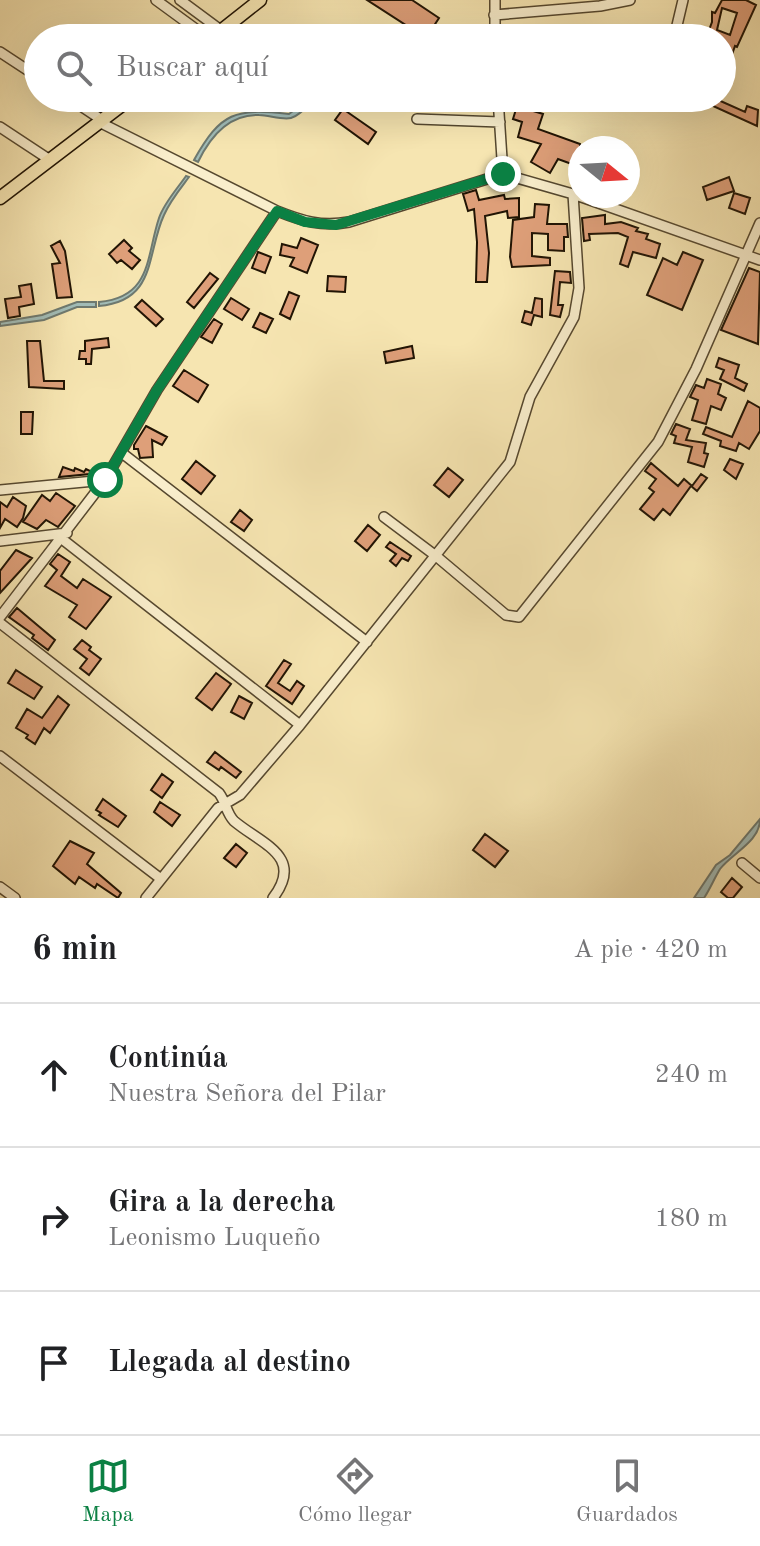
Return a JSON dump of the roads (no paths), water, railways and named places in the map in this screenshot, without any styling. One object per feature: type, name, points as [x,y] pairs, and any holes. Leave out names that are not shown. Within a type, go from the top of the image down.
[{"type":"main road","points":[[227,24],[260,0]]},
{"type":"main road","points":[[237,24],[271,0]]},
{"type":"main road","points":[[0,198],[112,112]]},
{"type":"street","points":[[156,0],[199,24]]},
{"type":"street","points":[[180,0],[206,24]]},
{"type":"street","points":[[494,24],[495,0]]},
{"type":"street","points":[[494,15],[600,6],[630,0]]},
{"type":"street","points":[[677,24],[683,0]]},
{"type":"street","points":[[0,52],[24,68]]},
{"type":"street","points":[[88,112],[277,211],[305,222],[336,225],[503,174],[568,193]]},
{"type":"street","points":[[499,112],[503,174]]},
{"type":"street","points":[[417,119],[500,122]]},
{"type":"street","points":[[0,127],[50,160]]},
{"type":"street","points":[[146,898],[218,808],[240,795],[300,725],[510,462],[530,397],[574,317],[579,288],[574,208]]},
{"type":"street","points":[[613,208],[760,260]]},
{"type":"street","points":[[277,211],[157,390],[105,480],[0,620],[219,793],[231,818],[274,849],[282,859],[285,869],[278,896]]},
{"type":"street","points":[[384,517],[506,615],[519,617],[658,442],[696,369],[760,223]]},
{"type":"street","points":[[122,453],[367,642]]},
{"type":"street","points":[[0,490],[105,480]]},
{"type":"street","points":[[0,541],[64,536],[300,725]]},
{"type":"street","points":[[0,756],[161,879]]},
{"type":"street","points":[[742,863],[760,878]]},
{"type":"street","points":[[0,887],[15,898]]},
{"type":"water","points":[[255,112],[301,112],[291,118],[259,115],[238,118],[214,136],[198,162],[194,160],[213,132],[231,117]]},
{"type":"water","points":[[186,176],[189,177],[164,215],[140,285],[131,295],[118,302],[99,306],[99,302],[116,299],[138,284],[161,212]]},
{"type":"water","points":[[77,302],[96,302],[96,307],[77,307],[44,320],[0,326],[0,322],[42,315]]},
{"type":"water","points":[[760,819],[755,834],[720,869],[704,898],[694,898],[716,865],[730,855]]}]
